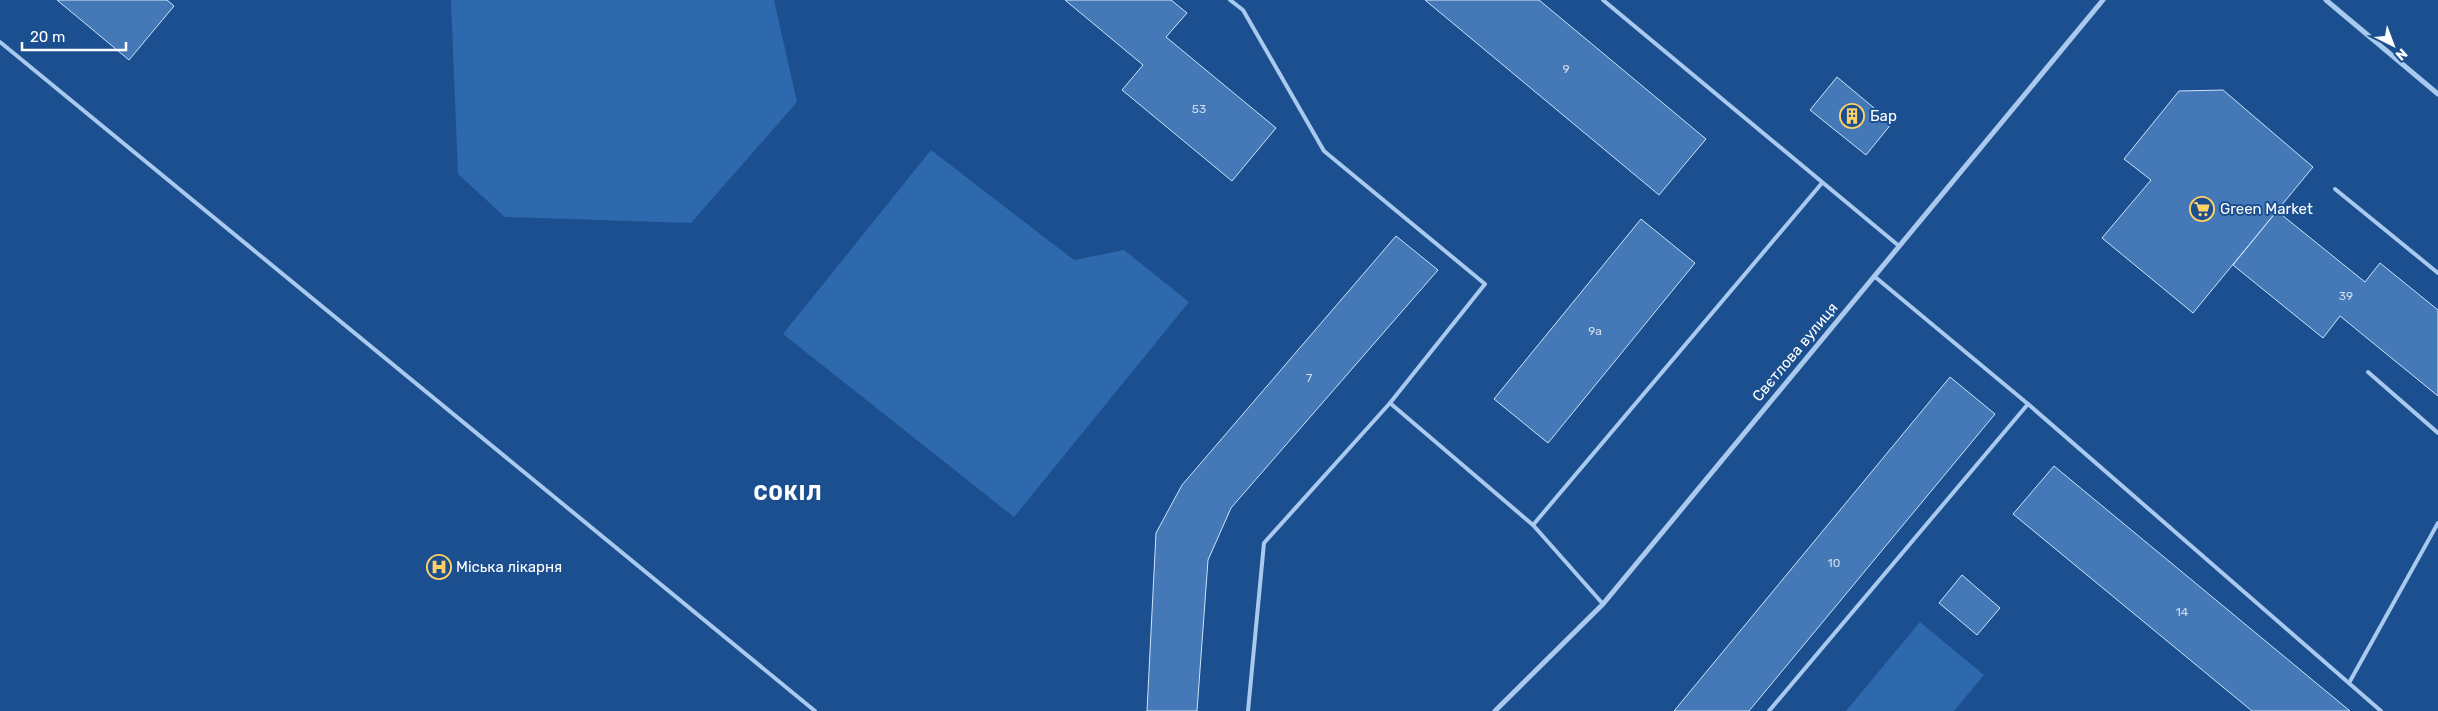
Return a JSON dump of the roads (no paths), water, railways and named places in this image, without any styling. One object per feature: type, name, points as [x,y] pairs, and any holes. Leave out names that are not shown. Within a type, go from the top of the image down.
[{"type":"street","name":"Свєтлова вулиця","points":[[1495,711],[1603,604],[2104,0]]},
{"type":"street","points":[[2326,0],[2438,94]]},
{"type":"lane","points":[[1230,0],[1243,10],[1324,151],[1485,284],[1390,403],[1264,544],[1248,711]]},
{"type":"lane","points":[[1603,0],[1900,246]]},
{"type":"lane","points":[[0,42],[815,711]]},
{"type":"lane","points":[[1533,525],[1822,183]]},
{"type":"lane","points":[[2335,188],[2438,273]]},
{"type":"lane","points":[[1874,276],[2028,404],[2381,711]]},
{"type":"lane","points":[[2368,372],[2438,433]]},
{"type":"lane","points":[[1390,403],[1533,525],[1603,604]]},
{"type":"lane","points":[[1769,711],[2028,404]]},
{"type":"lane","points":[[2349,683],[2438,523]]},
{"type":"place","name":"Бар","points":[[1852,116]]},
{"type":"place","name":"Green Market","points":[[2202,209]]},
{"type":"place","name":"Міська лікарня","points":[[439,567]]},
{"type":"district","name":"СОКІЛ","points":[[788,493]]}]
